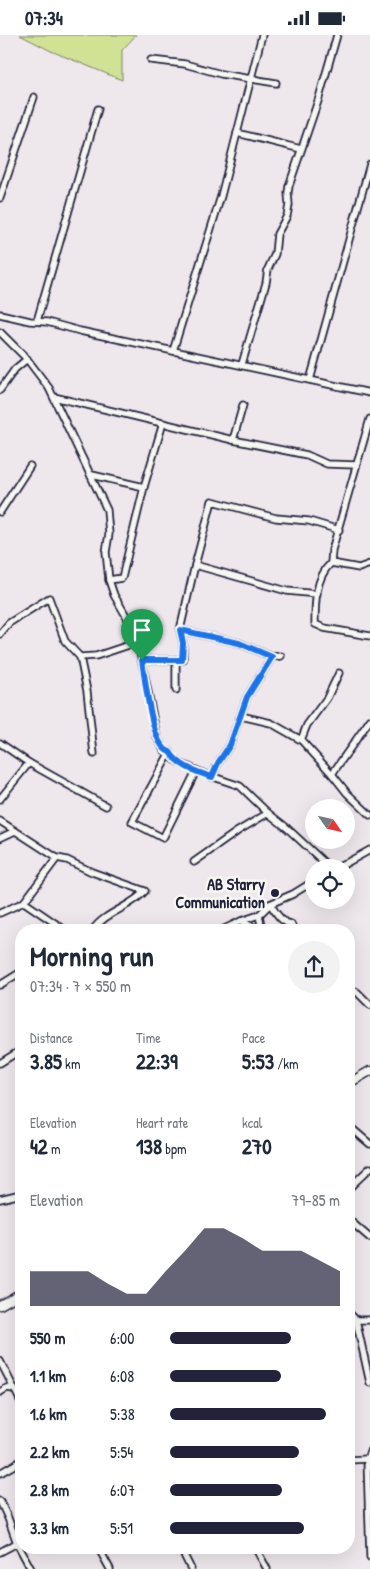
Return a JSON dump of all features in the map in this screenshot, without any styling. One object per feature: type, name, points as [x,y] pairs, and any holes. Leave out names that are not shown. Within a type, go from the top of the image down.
[{"type":"street","points":[[173,351],[221,196],[262,35]]},
{"type":"street","points":[[242,365],[266,283],[268,269],[275,254],[277,235],[287,216],[289,186],[314,113],[337,35]]},
{"type":"street","points":[[151,60],[185,64],[221,74],[276,83]]},
{"type":"street","points":[[0,198],[34,97]]},
{"type":"street","points":[[36,321],[98,109]]},
{"type":"street","points":[[237,133],[301,149]]},
{"type":"street","points":[[310,381],[370,164]]},
{"type":"street","points":[[0,314],[47,322],[370,393]]},
{"type":"street","points":[[0,331],[27,359],[54,397],[108,510],[109,534],[106,552],[109,581],[138,642],[157,737],[164,750],[170,752],[174,759],[196,771],[240,786],[321,859]]},
{"type":"street","points":[[0,390],[13,371],[27,359]]},
{"type":"street","points":[[54,397],[307,455],[327,464],[356,465]]},
{"type":"street","points":[[233,439],[243,405]]},
{"type":"street","points":[[370,419],[332,550],[331,563],[322,573],[317,594],[315,624],[324,628],[370,636]]},
{"type":"street","points":[[109,581],[122,578],[144,487],[163,423]]},
{"type":"street","points":[[0,512],[30,466]]},
{"type":"street","points":[[92,475],[144,487]]},
{"type":"street","points":[[142,660],[182,660],[183,643],[180,630],[194,565],[212,501],[276,518],[309,521],[339,530]]},
{"type":"street","points":[[331,563],[359,568],[370,564]]},
{"type":"street","points":[[194,565],[287,591],[317,594]]},
{"type":"street","points":[[0,634],[8,623],[49,598],[65,641],[80,657],[87,691],[94,754]]},
{"type":"street","points":[[180,630],[239,643],[272,657],[282,656]]},
{"type":"street","points":[[80,657],[96,656],[138,642]]},
{"type":"street","points":[[212,777],[218,763],[230,745],[247,697],[272,657]]},
{"type":"street","points":[[176,660],[176,690]]},
{"type":"street","points":[[301,740],[307,725],[327,699],[339,673]]},
{"type":"street","points":[[241,716],[271,723],[301,740],[347,793],[370,815]]},
{"type":"street","points":[[332,774],[370,720]]},
{"type":"street","points":[[0,743],[30,763],[106,806]]},
{"type":"street","points":[[170,752],[132,822],[163,838],[196,771]]},
{"type":"street","points":[[0,799],[30,763]]},
{"type":"street","points":[[194,863],[238,831],[268,813]]},
{"type":"street","points":[[0,821],[57,858],[67,860],[87,870],[145,891],[138,899],[99,921],[97,924]]},
{"type":"street","points":[[0,839],[15,831]]},
{"type":"street","points":[[354,859],[370,850]]},
{"type":"street","points":[[0,913],[24,902],[57,858]]},
{"type":"street","points":[[235,924],[259,915],[270,904],[305,886]]},
{"type":"street","points":[[24,902],[54,924]]},
{"type":"street","points":[[270,904],[286,924]]},
{"type":"street","points":[[259,915],[260,924]]},
{"type":"street","points":[[241,921],[248,924]]},
{"type":"street","points":[[0,985],[15,976]]},
{"type":"street","points":[[355,992],[370,1005]]},
{"type":"street","points":[[0,1063],[15,1054]]},
{"type":"street","points":[[355,1080],[370,1071]]},
{"type":"street","points":[[355,1130],[370,1144]]},
{"type":"street","points":[[355,1182],[370,1168]]},
{"type":"street","points":[[0,1199],[15,1195]]},
{"type":"street","points":[[355,1225],[370,1238]]},
{"type":"street","points":[[0,1305],[15,1296]]},
{"type":"street","points":[[370,1320],[356,1320],[370,1383]]},
{"type":"street","points":[[0,1361],[14,1389]]},
{"type":"street","points":[[0,1392],[7,1388],[14,1389]]},
{"type":"street","points":[[370,1451],[367,1459],[370,1557]]},
{"type":"street","points":[[355,1460],[367,1459]]},
{"type":"street","points":[[0,1473],[15,1464]]},
{"type":"street","points":[[0,1501],[15,1537]]},
{"type":"street","points":[[0,1552],[15,1544]]},
{"type":"street","points":[[23,1554],[31,1569]]},
{"type":"street","points":[[102,1554],[110,1569]]},
{"type":"street","points":[[184,1554],[191,1569]]},
{"type":"street","points":[[259,1554],[267,1569]]},
{"type":"green space","points":[[20,35],[136,35],[122,50],[122,80],[51,51]]},
{"type":"place","name":"AB Starry Communication","points":[[275,893]]},
{"type":"route","points":[[180,630],[239,643],[272,657],[247,697],[230,745],[218,763],[212,777],[180,763],[174,759],[170,752],[164,750],[160,744],[154,729],[142,660],[182,660],[183,643],[180,630]]}]
